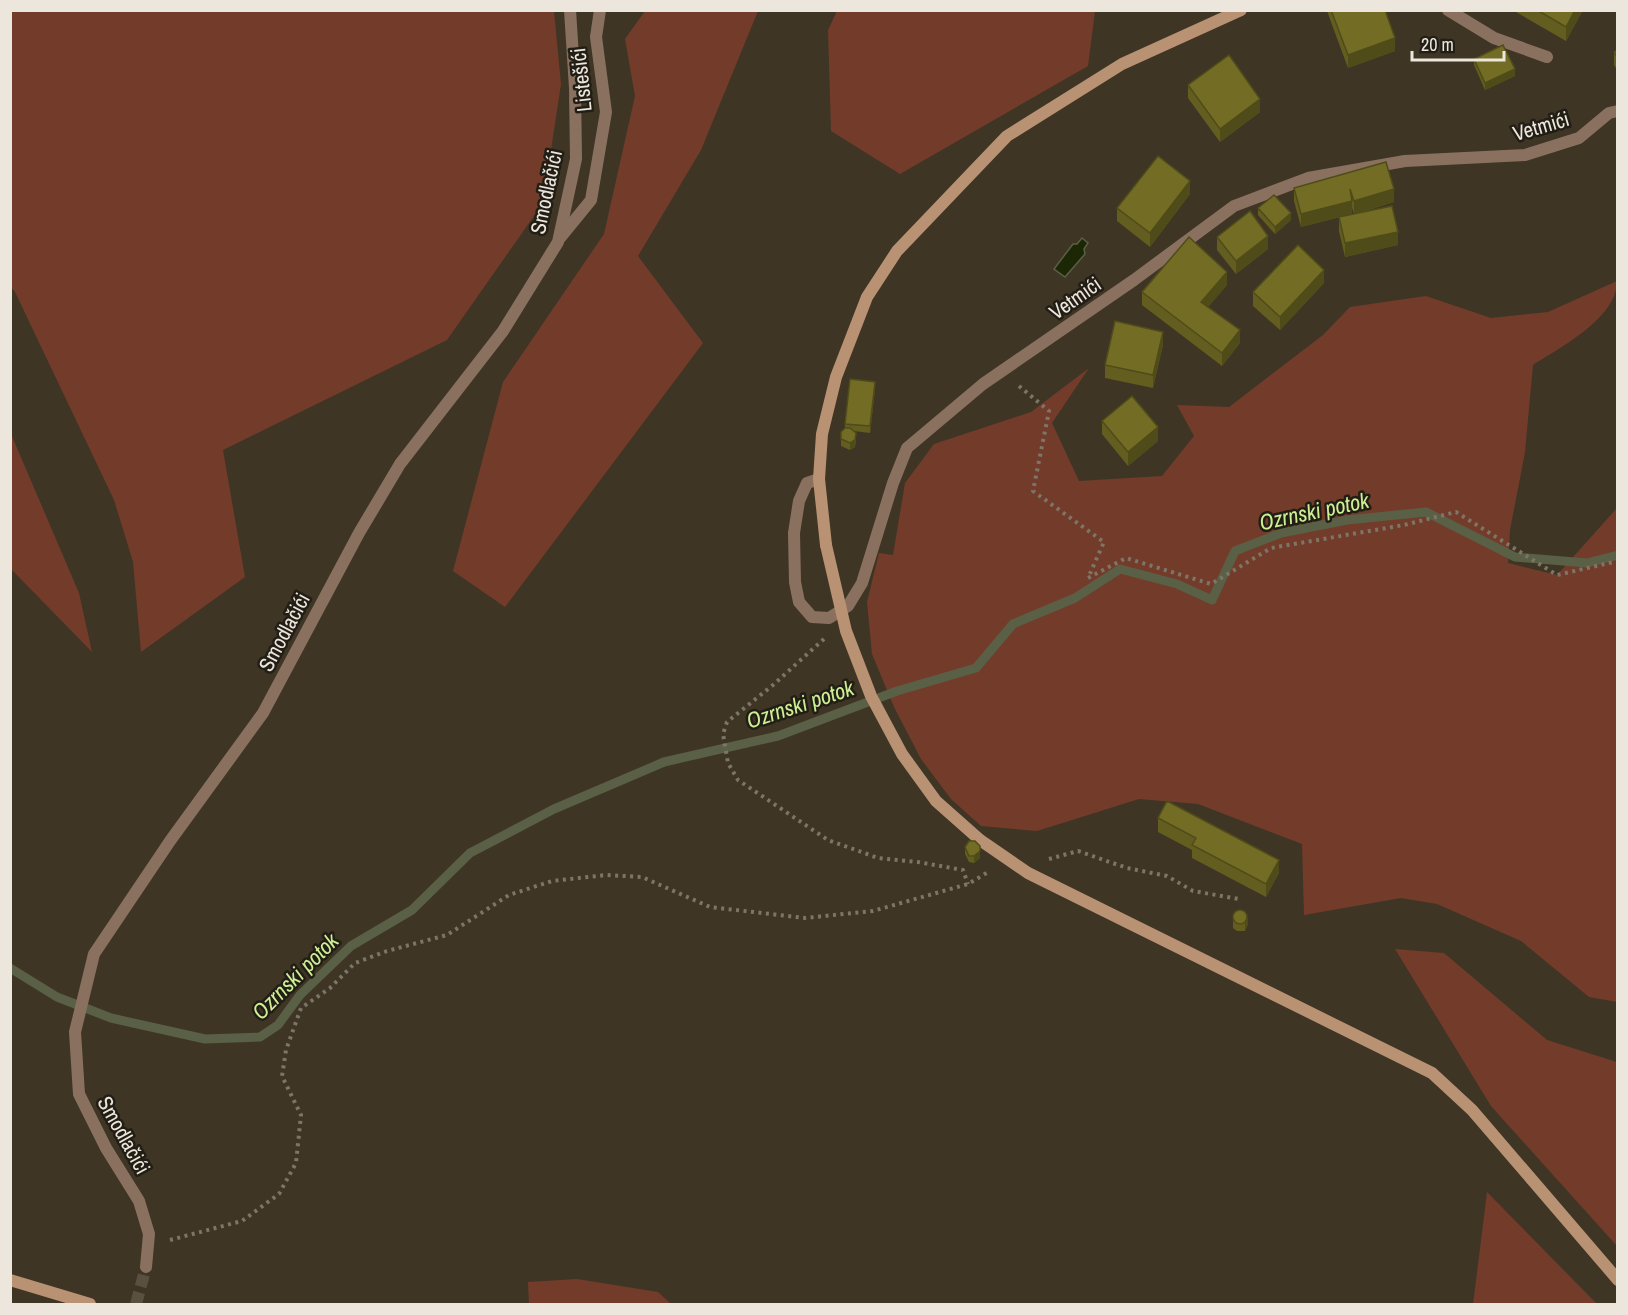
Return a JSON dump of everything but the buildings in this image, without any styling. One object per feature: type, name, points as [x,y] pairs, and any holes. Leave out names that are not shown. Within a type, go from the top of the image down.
[{"type":"street","name":"Smodlačići","points":[[146,1268],[149,1234],[139,1201],[106,1148],[79,1094],[75,1032],[94,954],[170,841],[263,713],[359,533],[400,464],[503,331],[558,242],[576,159],[575,87],[570,10]]},
{"type":"street","name":"Listešići","points":[[558,242],[591,200],[606,112],[596,37],[600,10]]},
{"type":"street","points":[[1241,10],[1122,64],[1007,136],[897,251],[867,297],[836,377],[822,434],[819,479],[826,545],[846,631],[871,696],[902,754],[936,801],[980,840],[1029,873],[1432,1073],[1472,1110],[1617,1280]]},
{"type":"street","points":[[1448,10],[1494,38],[1548,57]]},
{"type":"street","name":"Vetmići","points":[[828,618],[848,606],[862,583],[893,483],[907,448],[983,384],[1134,280],[1234,206],[1308,178],[1405,161],[1525,154],[1579,138],[1609,113],[1617,111]]},
{"type":"street","points":[[819,479],[807,483],[799,501],[794,533],[795,582],[800,602],[812,617],[828,618]]},
{"type":"street","points":[[10,1280],[90,1305]]},
{"type":"path","points":[[1002,372],[1049,411],[1033,490],[1104,542],[1088,578],[1126,558],[1211,584],[1271,548],[1404,525],[1456,512],[1557,575],[1617,561]]},
{"type":"path","points":[[828,618],[825,638],[773,685],[727,722],[723,734],[728,764],[738,780],[828,840],[878,858],[963,870],[968,884]]},
{"type":"path","points":[[1029,873],[1052,857],[1078,851],[1127,868],[1167,876],[1193,891],[1239,899]]},
{"type":"path","points":[[149,1234],[167,1241],[242,1221],[279,1194],[296,1163],[301,1115],[282,1076],[286,1050],[301,1008],[330,988],[355,963],[387,951],[447,935],[509,894],[552,881],[606,874],[642,877],[710,907],[806,918],[873,911],[968,884],[1008,859]]},
{"type":"shaded area","points":[[837,10],[1095,11],[1088,66],[900,174],[831,131],[828,30]]},
{"type":"shaded area","points":[[10,11],[554,11],[561,84],[543,203],[447,340],[223,450],[245,577],[141,652],[133,562],[114,500],[11,287]]},
{"type":"shaded area","points":[[645,11],[758,11],[701,150],[638,256],[703,343],[505,607],[453,571],[503,382],[604,234],[635,96],[625,39]]},
{"type":"shaded area","points":[[1082,238],[1088,243],[1084,249],[1085,254],[1065,277],[1054,269],[1073,244],[1077,244]]},
{"type":"shaded area","points":[[1617,281],[1615,294],[1598,319],[1572,340],[1533,365],[1525,452],[1510,530],[1508,563],[1557,575],[1617,508],[1617,1002],[1589,997],[1521,941],[1437,904],[1401,898],[1304,915],[1302,844],[1198,804],[1139,799],[1037,831],[981,826],[951,799],[921,759],[894,707],[872,654],[867,602],[879,553],[893,555],[905,483],[934,444],[1031,412],[1089,368],[1052,423],[1079,481],[1162,476],[1194,436],[1177,405],[1229,407],[1323,335],[1350,307],[1426,296],[1491,318],[1548,312]]},
{"type":"shaded area","points":[[11,434],[79,593],[92,652],[11,569]]},
{"type":"shaded area","points":[[1395,949],[1444,953],[1547,1040],[1617,1062],[1617,1246],[1491,1106]]},
{"type":"shaded area","points":[[1487,1192],[1597,1304],[1473,1304]]},
{"type":"shaded area","points":[[577,1279],[658,1292],[671,1304],[529,1304],[528,1282]]},
{"type":"waterway","name":"Ozrnski potok","points":[[10,968],[57,997],[111,1018],[205,1039],[260,1037],[278,1025],[300,995],[351,946],[412,910],[470,853],[554,809],[664,762],[778,736],[897,691],[976,668],[1013,624],[1075,598],[1120,569],[1177,584],[1212,600],[1235,551],[1281,533],[1347,520],[1426,512],[1515,557],[1587,563],[1618,555]]},
{"type":"tunnel","points":[[136,1304],[146,1267]]}]
